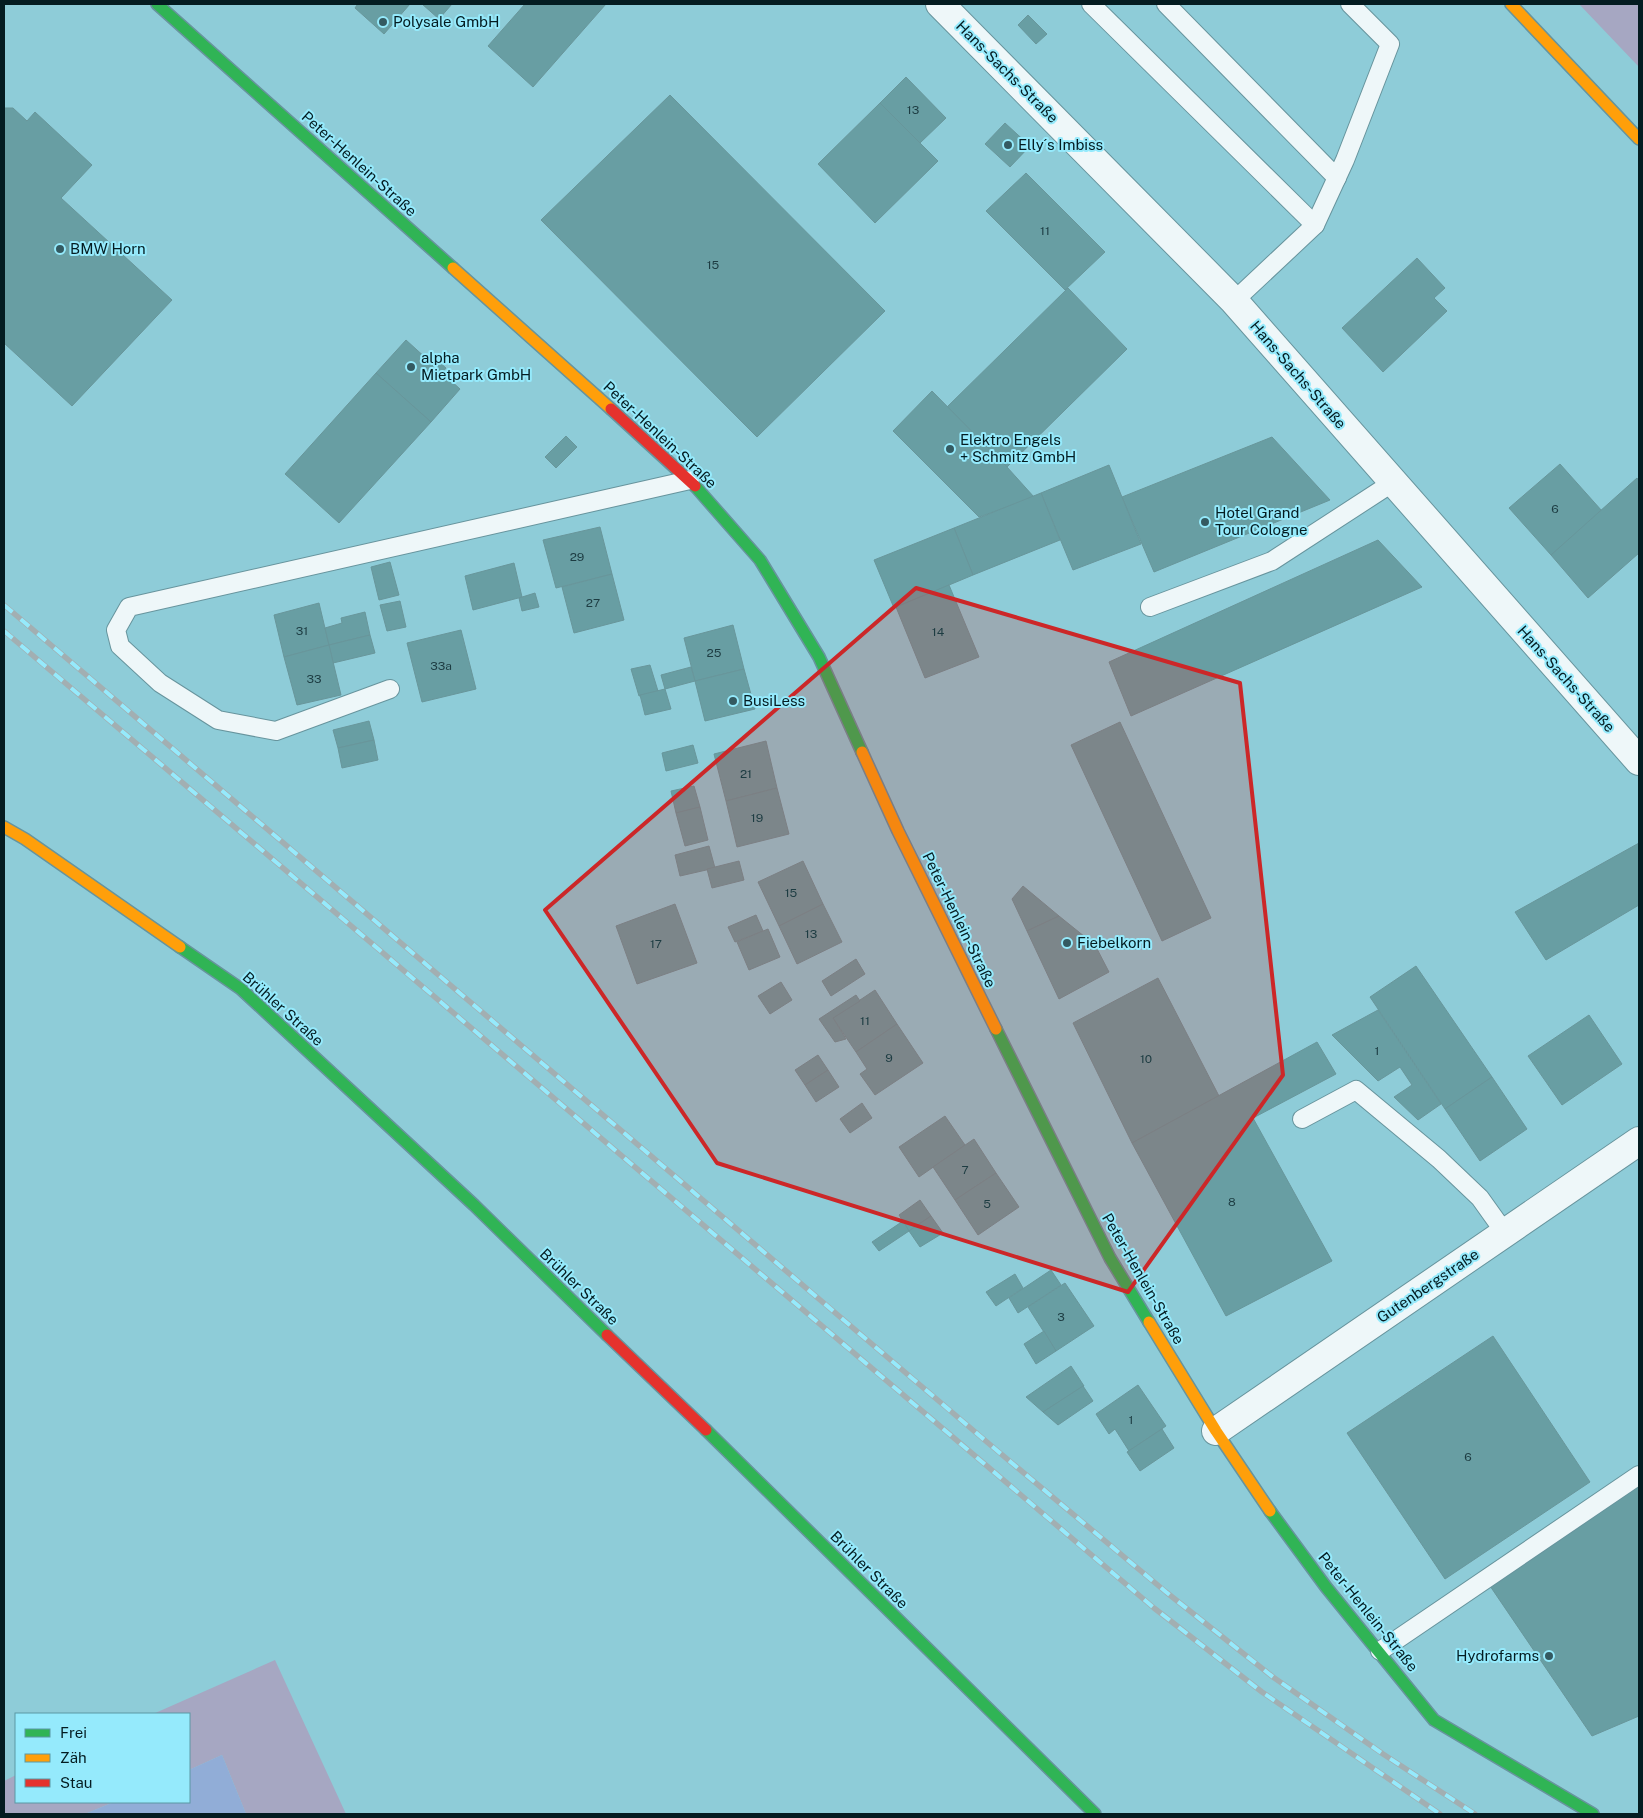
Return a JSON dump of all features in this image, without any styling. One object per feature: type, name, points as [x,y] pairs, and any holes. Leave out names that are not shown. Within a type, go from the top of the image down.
[{"type":"street","name":"Peter-Henlein-Straße","points":[[158,4],[690,480],[760,560],[819,656],[898,831],[1110,1258],[1216,1431],[1263,1502],[1326,1587],[1380,1651],[1434,1720],[1594,1814]]},
{"type":"street","name":"Hans-Sachs-Straße","points":[[940,4],[1234,301],[1639,762]]},
{"type":"street","points":[[1511,4],[1639,138]]},
{"type":"street","name":"Brühler Straße","points":[[4,827],[25,839],[241,989],[474,1205],[836,1557],[1095,1814]]},
{"type":"street","name":"Gutenbergstraße","points":[[1216,1431],[1639,1141]]},
{"type":"lane","points":[[1091,4],[1315,225]]},
{"type":"lane","points":[[1166,4],[1337,178]]},
{"type":"lane","points":[[1234,301],[1315,225],[1337,178],[1390,44],[1350,4]]},
{"type":"lane","points":[[390,689],[276,731],[218,720],[160,683],[120,646],[116,630],[129,607],[690,480]]},
{"type":"lane","points":[[1150,607],[1272,561],[1392,483]]},
{"type":"lane","points":[[1302,1119],[1356,1090],[1439,1159],[1473,1191],[1505,1233]]},
{"type":"lane","points":[[1380,1651],[1639,1475]]},
{"type":"highlighted area","points":[[916,588],[1240,683],[1283,1075],[1128,1292],[717,1163],[545,910]]},
{"type":"shaded area","points":[[1579,4],[1639,4],[1639,67]]},
{"type":"shaded area","points":[[275,1660],[346,1814],[246,1814],[222,1755],[190,1770],[190,1713],[155,1713]]},
{"type":"shaded area","points":[[222,1755],[246,1814],[85,1814],[112,1803],[190,1803],[190,1770]]},
{"type":"shaded area","points":[[15,1776],[15,1803],[112,1803],[85,1814],[4,1814],[4,1781]]},
{"type":"building","name":"Polysale GmbH","points":[[356,4],[410,4],[384,34],[355,8]]},
{"type":"building","points":[[422,4],[452,4],[439,19]]},
{"type":"building","points":[[525,4],[606,4],[533,87],[488,46]]},
{"type":"building","points":[[1028,15],[1047,34],[1036,44],[1018,25]]},
{"type":"building","points":[[906,77],[946,118],[920,143],[880,103]]},
{"type":"building","points":[[670,95],[885,311],[757,437],[541,220]]},
{"type":"building","points":[[880,103],[938,161],[875,223],[818,164]]},
{"type":"building","name":"BMW Horn","points":[[4,108],[13,108],[27,121],[35,112],[92,165],[61,198],[172,300],[72,406],[4,343]]},
{"type":"building","name":"Elly´s Imbiss","points":[[1005,123],[1030,146],[1010,167],[985,144]]},
{"type":"building","points":[[1026,173],[1105,252],[1065,290],[986,211]]},
{"type":"building","points":[[1417,258],[1445,288],[1434,298],[1447,311],[1383,372],[1342,328]]},
{"type":"building","points":[[1068,288],[1127,349],[1007,467],[947,407]]},
{"type":"building","points":[[406,340],[460,389],[431,422],[376,373]]},
{"type":"building","points":[[438,361],[446,368],[442,373],[434,366]]},
{"type":"building","points":[[376,373],[431,422],[339,523],[285,474]]},
{"type":"building","name":"Elektro Engels + Schmitz GmbH","points":[[932,391],[1034,497],[979,517],[893,431]]},
{"type":"building","points":[[566,436],[577,447],[556,468],[545,457]]},
{"type":"building","name":"Hotel Grand Tour Cologne","points":[[1272,437],[1330,500],[1154,572],[1122,497]]},
{"type":"building","points":[[1560,464],[1602,511],[1551,555],[1509,508]]},
{"type":"building","points":[[1109,465],[1141,544],[1073,570],[1041,493]]},
{"type":"building","points":[[1637,478],[1639,481],[1639,553],[1588,598],[1551,555]]},
{"type":"building","points":[[1041,493],[1060,540],[973,575],[954,528]]},
{"type":"building","points":[[600,527],[612,574],[556,588],[543,540]]},
{"type":"building","points":[[954,528],[973,575],[894,608],[874,560]]},
{"type":"building","points":[[1378,540],[1422,587],[1131,716],[1109,662]]},
{"type":"building","points":[[390,562],[399,595],[379,600],[371,567]]},
{"type":"building","points":[[514,563],[522,597],[473,610],[465,576]]},
{"type":"building","points":[[612,574],[624,620],[574,633],[562,587]]},
{"type":"building","points":[[949,585],[979,657],[925,678],[896,607]]},
{"type":"building","points":[[535,593],[539,607],[522,611],[519,598]]},
{"type":"building","points":[[400,601],[406,627],[387,631],[380,605]]},
{"type":"building","points":[[319,603],[329,645],[284,657],[274,615]]},
{"type":"building","points":[[365,612],[370,635],[329,645],[325,628],[342,623],[341,618]]},
{"type":"building","points":[[733,625],[744,669],[695,681],[684,638]]},
{"type":"building","points":[[461,630],[476,689],[422,702],[407,643]]},
{"type":"building","points":[[370,635],[375,653],[333,663],[329,645]]},
{"type":"building","points":[[329,645],[341,695],[297,705],[284,657]]},
{"type":"building","points":[[650,665],[658,691],[639,696],[631,669]]},
{"type":"building","points":[[691,667],[695,681],[665,689],[661,675]]},
{"type":"building","points":[[744,669],[755,709],[705,721],[695,681]]},
{"type":"building","points":[[665,689],[671,709],[645,715],[640,695]]},
{"type":"building","points":[[369,721],[374,740],[338,748],[333,730]]},
{"type":"building","points":[[1120,722],[1211,918],[1162,941],[1071,745]]},
{"type":"building","points":[[374,740],[378,760],[342,768],[338,748]]},
{"type":"building","points":[[766,741],[777,788],[726,801],[714,754]]},
{"type":"building","points":[[693,745],[698,763],[666,771],[662,753]]},
{"type":"building","points":[[694,786],[700,807],[676,813],[671,791]]},
{"type":"building","points":[[777,788],[789,834],[737,847],[726,801]]},
{"type":"building","points":[[700,807],[708,840],[685,846],[676,813]]},
{"type":"building","points":[[1639,843],[1639,905],[1546,960],[1515,912]]},
{"type":"building","points":[[709,846],[715,868],[680,876],[675,855]]},
{"type":"building","points":[[739,861],[744,880],[712,888],[707,869]]},
{"type":"building","points":[[803,861],[823,904],[779,926],[758,882]]},
{"type":"building","points":[[1023,886],[1059,916],[1027,931],[1012,899]]},
{"type":"building","points":[[675,904],[697,963],[637,984],[616,926]]},
{"type":"building","points":[[823,904],[842,942],[797,964],[779,926]]},
{"type":"building","points":[[756,915],[763,931],[735,942],[728,927]]},
{"type":"building","points":[[1059,916],[1095,945],[1109,972],[1059,999],[1027,931]]},
{"type":"building","points":[[768,929],[780,957],[749,970],[737,942]]},
{"type":"building","points":[[856,959],[865,974],[831,996],[822,981]]},
{"type":"building","points":[[1416,966],[1492,1077],[1445,1109],[1370,997]]},
{"type":"building","points":[[1158,978],[1219,1096],[1132,1143],[1073,1023]]},
{"type":"building","points":[[781,982],[792,1000],[770,1014],[758,996]]},
{"type":"building","points":[[875,990],[897,1024],[856,1052],[833,1018]]},
{"type":"building","points":[[856,995],[860,1001],[833,1018],[846,1039],[835,1042],[819,1019]]},
{"type":"building","points":[[1378,1010],[1441,1104],[1418,1120],[1394,1097],[1412,1085],[1400,1067],[1378,1081],[1332,1035]]},
{"type":"building","points":[[1589,1015],[1622,1064],[1562,1105],[1528,1056]]},
{"type":"building","points":[[897,1024],[923,1063],[875,1095],[860,1074],[867,1069],[856,1052]]},
{"type":"building","points":[[1317,1042],[1336,1074],[1253,1118],[1332,1261],[1226,1316],[1132,1143]]},
{"type":"building","points":[[818,1055],[828,1070],[805,1085],[795,1070]]},
{"type":"building","points":[[828,1070],[839,1087],[816,1102],[805,1085]]},
{"type":"building","points":[[1492,1077],[1527,1129],[1480,1161],[1445,1109]]},
{"type":"building","points":[[862,1103],[872,1118],[850,1133],[840,1119]]},
{"type":"building","points":[[945,1116],[965,1145],[919,1177],[899,1147]]},
{"type":"building","points":[[974,1139],[996,1173],[955,1200],[933,1167]]},
{"type":"building","points":[[996,1173],[1019,1207],[978,1235],[955,1200]]},
{"type":"building","points":[[920,1200],[931,1216],[909,1231],[899,1215]]},
{"type":"building","points":[[931,1216],[943,1233],[920,1247],[909,1231]]},
{"type":"building","points":[[903,1221],[909,1231],[879,1251],[872,1242]]},
{"type":"building","points":[[1051,1270],[1061,1285],[1018,1313],[1009,1298]]},
{"type":"building","points":[[1015,1274],[1023,1288],[996,1306],[986,1292]]},
{"type":"building","points":[[1065,1283],[1094,1326],[1056,1351],[1028,1307]]},
{"type":"building","points":[[1044,1331],[1056,1351],[1036,1364],[1024,1344]]},
{"type":"building","points":[[1493,1336],[1590,1482],[1445,1579],[1347,1433]]},
{"type":"building","points":[[1071,1366],[1084,1386],[1043,1412],[1026,1397]]},
{"type":"building","points":[[1138,1385],[1166,1426],[1129,1451],[1115,1429],[1109,1434],[1096,1414]]},
{"type":"building","points":[[1083,1386],[1093,1401],[1058,1425],[1043,1412]]},
{"type":"building","points":[[1162,1429],[1174,1448],[1140,1471],[1127,1452]]},
{"type":"building","points":[[1639,1481],[1639,1716],[1592,1736],[1488,1583]]},
{"type":"railway","points":[[4,605],[994,1448],[1166,1592],[1273,1677],[1383,1754],[1475,1814]]},
{"type":"railway","points":[[4,631],[1154,1608],[1262,1692],[1440,1814]]},
{"type":"traffic: fast","points":[[157,4],[453,268]]},
{"type":"traffic: fast","points":[[695,486],[760,560],[819,657],[862,752]]},
{"type":"traffic: fast","points":[[180,947],[241,989],[474,1205],[607,1335]]},
{"type":"traffic: fast","points":[[996,1029],[1110,1258],[1149,1322]]},
{"type":"traffic: fast","points":[[706,1430],[1095,1814]]},
{"type":"traffic: fast","points":[[1270,1511],[1326,1587],[1434,1720],[1593,1814]]},
{"type":"traffic: slow","points":[[1511,4],[1639,139]]},
{"type":"traffic: slow","points":[[453,268],[611,409]]},
{"type":"traffic: slow","points":[[862,752],[898,831],[996,1029]]},
{"type":"traffic: slow","points":[[4,827],[25,839],[180,947]]},
{"type":"traffic: slow","points":[[1149,1322],[1216,1431],[1270,1511]]},
{"type":"traffic: jam","points":[[611,409],[695,486]]},
{"type":"traffic: jam","points":[[607,1335],[706,1430]]},
{"type":"place","name":"Polysale GmbH","points":[[383,22]]},
{"type":"place","name":"Elly´s Imbiss","points":[[1008,145]]},
{"type":"place","name":"BMW Horn","points":[[60,249]]},
{"type":"place","name":"alpha Mietpark GmbH","points":[[411,367]]},
{"type":"place","name":"Elektro Engels + Schmitz GmbH","points":[[950,449]]},
{"type":"place","name":"Hotel Grand Tour Cologne","points":[[1205,522]]},
{"type":"place","name":"BusiLess","points":[[733,701]]},
{"type":"place","name":"Fiebelkorn","points":[[1067,943]]},
{"type":"place","name":"Hydrofarms","points":[[1549,1656]]}]
